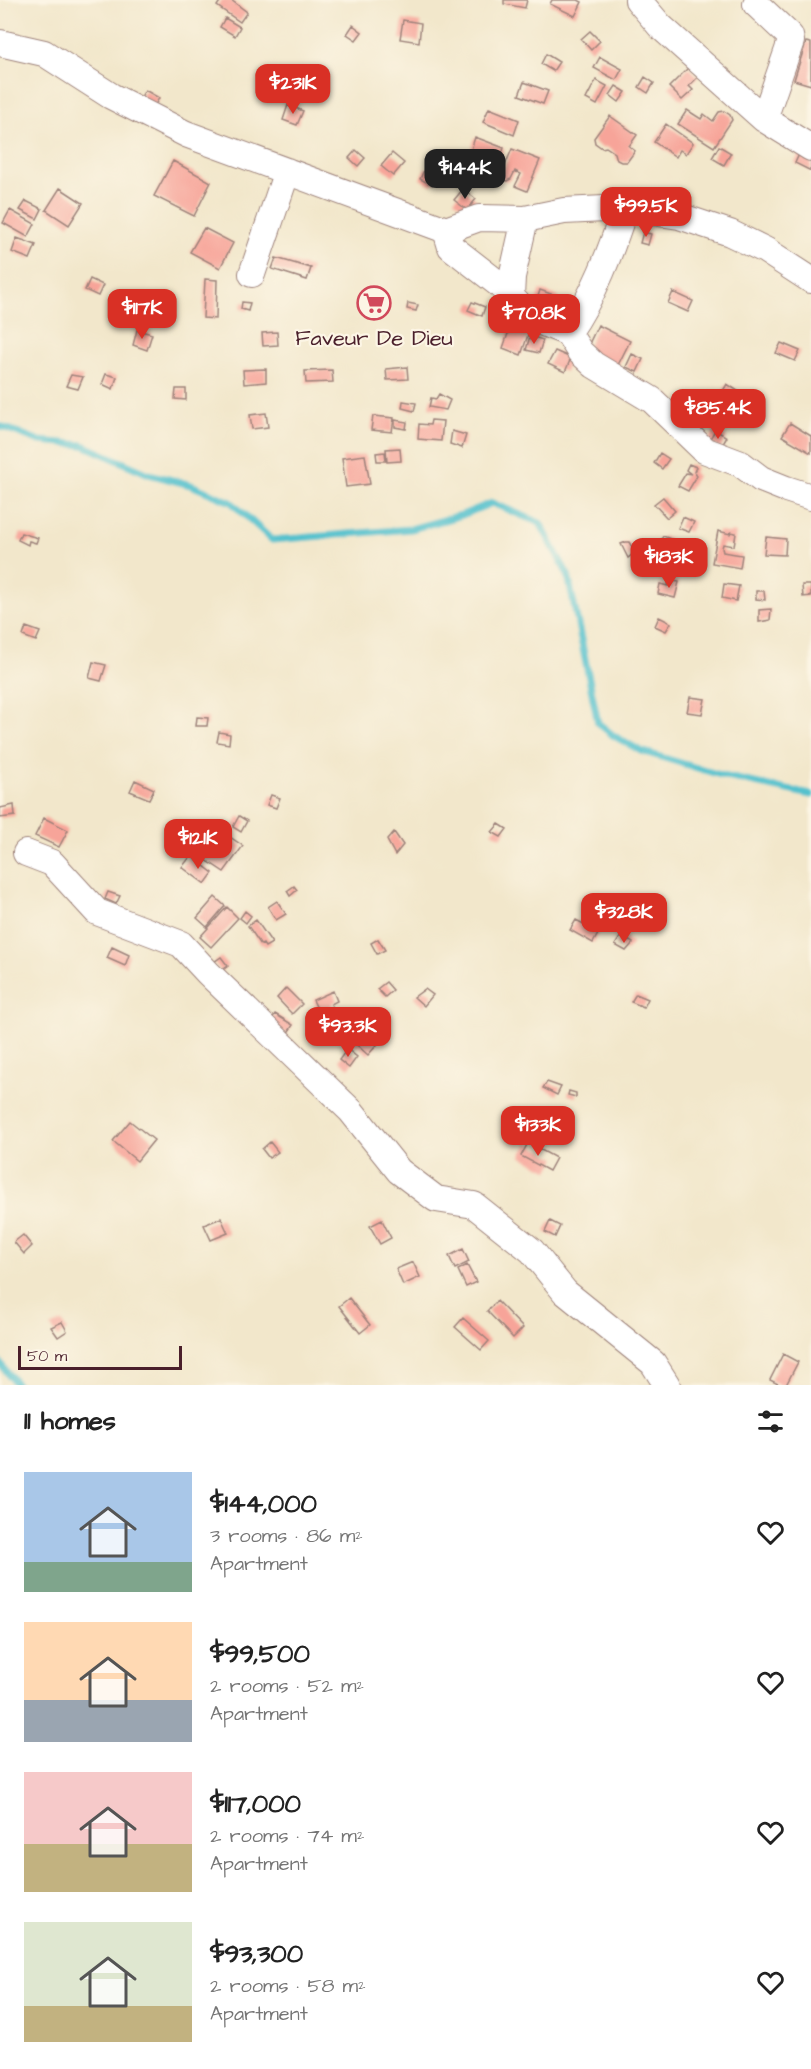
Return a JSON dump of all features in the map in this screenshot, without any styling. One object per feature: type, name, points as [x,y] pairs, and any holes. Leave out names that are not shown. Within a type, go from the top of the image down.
[{"type":"street","points":[[638,0],[660,26],[764,119],[811,148]]},
{"type":"street","points":[[756,4],[790,36],[791,41],[764,119]]},
{"type":"street","points":[[0,43],[44,53],[111,96],[186,134],[446,230],[479,218],[525,219],[564,211],[625,208],[679,216],[730,233],[765,250],[811,280]]},
{"type":"street","points":[[252,273],[287,171]]},
{"type":"street","points":[[568,333],[597,281],[612,248],[625,208]]},
{"type":"street","points":[[511,296],[512,277],[525,219]]},
{"type":"street","points":[[446,230],[451,247],[500,285],[531,318],[568,333],[580,352],[594,365],[652,400],[704,450],[741,464],[761,478],[786,489],[811,496]]},
{"type":"street","points":[[26,853],[52,863],[97,912],[181,944],[351,1111],[399,1171],[436,1199],[474,1206],[532,1251],[565,1292],[653,1363],[667,1385]]},
{"type":"building","points":[[221,0],[231,0],[247,12],[240,22],[217,6]]},
{"type":"building","points":[[504,0],[527,0],[525,8],[504,4]]},
{"type":"building","points":[[552,0],[582,2],[575,16],[550,4]]},
{"type":"building","points":[[225,18],[240,27],[235,36],[220,27]]},
{"type":"building","points":[[403,20],[421,23],[419,42],[400,39]]},
{"type":"building","points":[[353,25],[362,32],[356,40],[347,34]]},
{"type":"building","points":[[590,31],[600,41],[591,50],[581,39]]},
{"type":"building","points":[[806,42],[811,43],[811,85],[794,80]]},
{"type":"building","points":[[546,54],[559,62],[553,71],[541,64]]},
{"type":"building","points":[[600,57],[622,69],[616,80],[594,68]]},
{"type":"building","points":[[689,67],[698,77],[689,86],[693,90],[682,100],[669,87]]},
{"type":"building","points":[[645,77],[654,83],[648,93],[639,87]]},
{"type":"building","points":[[596,80],[607,86],[597,105],[586,99]]},
{"type":"building","points":[[524,82],[548,91],[543,104],[519,95]]},
{"type":"building","points":[[616,86],[626,92],[619,102],[610,95]]},
{"type":"building","points":[[145,90],[159,98],[151,112],[137,104]]},
{"type":"building","points":[[288,105],[303,111],[297,125],[283,120]]},
{"type":"building","points":[[489,108],[519,120],[514,135],[483,122]]},
{"type":"building","points":[[687,110],[701,119],[704,114],[713,121],[719,112],[724,111],[730,115],[732,120],[714,147],[678,124]]},
{"type":"building","points":[[610,116],[637,135],[629,146],[635,151],[627,162],[617,160],[615,153],[595,143],[594,138]]},
{"type":"building","points":[[666,124],[693,143],[686,154],[680,150],[676,157],[654,142]]},
{"type":"building","points":[[475,137],[504,148],[500,160],[482,154],[480,159],[472,157],[474,151],[471,150]]},
{"type":"building","points":[[719,146],[731,153],[724,165],[712,158]]},
{"type":"building","points":[[512,149],[540,160],[527,191],[515,186],[521,174],[515,171],[511,179],[507,181],[502,179],[501,175]]},
{"type":"building","points":[[356,150],[365,158],[358,166],[349,158]]},
{"type":"building","points":[[801,150],[811,155],[811,171],[795,163]]},
{"type":"building","points":[[392,153],[404,163],[393,176],[381,166]]},
{"type":"building","points":[[173,161],[211,182],[194,216],[154,196]]},
{"type":"building","points":[[425,168],[437,174],[432,185],[420,179]]},
{"type":"building","points":[[60,188],[83,203],[69,225],[46,210]]},
{"type":"building","points":[[463,189],[476,199],[467,210],[454,200]]},
{"type":"building","points":[[26,201],[42,209],[37,219],[20,210]]},
{"type":"building","points":[[10,210],[35,224],[28,237],[3,223]]},
{"type":"building","points":[[204,228],[233,243],[220,268],[190,252]]},
{"type":"building","points":[[643,232],[651,234],[648,245],[640,243]]},
{"type":"building","points":[[17,238],[36,245],[30,259],[12,252]]},
{"type":"building","points":[[276,258],[311,268],[307,280],[272,269]]},
{"type":"building","points":[[90,279],[103,285],[98,296],[85,290]]},
{"type":"building","points":[[205,279],[217,280],[216,319],[203,318]]},
{"type":"building","points":[[540,290],[559,297],[554,313],[535,306]]},
{"type":"building","points":[[673,292],[693,301],[688,312],[668,303]]},
{"type":"building","points":[[367,298],[380,299],[379,312],[366,310]]},
{"type":"building","points":[[242,302],[250,303],[248,311],[241,309]]},
{"type":"building","points":[[472,302],[485,307],[482,316],[468,310]]},
{"type":"building","points":[[408,303],[418,305],[416,311],[407,309]]},
{"type":"building","points":[[511,325],[529,332],[521,355],[503,348]]},
{"type":"building","points":[[598,325],[630,341],[615,371],[585,352]]},
{"type":"building","points":[[137,330],[152,334],[147,350],[133,345]]},
{"type":"building","points":[[277,332],[278,345],[263,346],[262,333]]},
{"type":"building","points":[[530,336],[543,340],[539,353],[526,350]]},
{"type":"building","points":[[781,343],[800,351],[795,361],[776,353]]},
{"type":"building","points":[[555,351],[571,358],[565,372],[548,364]]},
{"type":"building","points":[[632,354],[643,359],[637,372],[626,367]]},
{"type":"building","points":[[407,367],[408,379],[387,380],[386,369]]},
{"type":"building","points":[[266,369],[266,382],[244,384],[243,370]]},
{"type":"building","points":[[332,370],[333,382],[306,383],[305,371]]},
{"type":"building","points":[[106,374],[117,377],[113,389],[102,384]]},
{"type":"building","points":[[71,375],[83,377],[78,389],[66,386]]},
{"type":"building","points":[[727,384],[741,393],[734,405],[720,396]]},
{"type":"building","points":[[176,389],[186,389],[186,400],[175,399]]},
{"type":"building","points":[[439,394],[450,400],[446,410],[429,407],[431,398],[436,399]]},
{"type":"building","points":[[403,401],[416,403],[414,411],[402,408]]},
{"type":"building","points":[[266,413],[268,427],[252,429],[250,415]]},
{"type":"building","points":[[373,416],[394,418],[392,432],[371,430]]},
{"type":"building","points":[[395,420],[407,422],[406,429],[395,427]]},
{"type":"building","points":[[431,420],[443,421],[441,441],[418,439],[419,424],[430,425]]},
{"type":"building","points":[[790,423],[811,436],[811,453],[782,436]]},
{"type":"building","points":[[715,430],[727,437],[720,449],[708,442]]},
{"type":"building","points":[[452,431],[466,435],[462,448],[450,444]]},
{"type":"building","points":[[400,448],[401,461],[387,462],[386,449]]},
{"type":"building","points":[[385,452],[386,461],[377,461],[376,453]]},
{"type":"building","points":[[660,453],[669,459],[662,469],[654,463]]},
{"type":"building","points":[[365,455],[370,484],[346,487],[342,458]]},
{"type":"building","points":[[689,464],[696,467],[694,472],[697,476],[688,491],[678,486],[686,473],[691,474],[686,470]]},
{"type":"building","points":[[663,497],[675,511],[667,518],[654,504]]},
{"type":"building","points":[[683,517],[694,522],[689,532],[678,528]]},
{"type":"building","points":[[718,531],[736,533],[734,546],[723,544],[722,548],[723,552],[742,555],[740,568],[712,563]]},
{"type":"building","points":[[21,533],[38,538],[36,543],[29,541],[28,545],[18,540]]},
{"type":"building","points":[[663,536],[683,544],[678,555],[658,546]]},
{"type":"building","points":[[766,537],[786,539],[785,555],[764,554]]},
{"type":"building","points":[[629,542],[635,552],[628,558],[621,544]]},
{"type":"building","points":[[669,580],[679,582],[675,598],[658,594],[660,584],[668,586]]},
{"type":"building","points":[[724,584],[739,586],[736,601],[722,598]]},
{"type":"building","points":[[802,585],[811,585],[811,596],[803,597]]},
{"type":"building","points":[[756,591],[764,591],[765,600],[756,599]]},
{"type":"building","points":[[771,609],[770,620],[759,622],[759,610]]},
{"type":"building","points":[[659,617],[671,623],[666,631],[655,626]]},
{"type":"building","points":[[26,627],[40,632],[36,641],[23,636]]},
{"type":"building","points":[[93,662],[106,665],[101,681],[89,678]]},
{"type":"building","points":[[690,697],[705,699],[702,714],[687,712]]},
{"type":"building","points":[[197,717],[208,718],[207,726],[196,726]]},
{"type":"building","points":[[219,732],[230,734],[229,744],[217,742]]},
{"type":"building","points":[[135,780],[154,789],[149,799],[130,791]]},
{"type":"building","points":[[271,795],[280,798],[276,808],[267,805]]},
{"type":"building","points":[[14,805],[15,816],[0,818],[0,808]]},
{"type":"building","points":[[239,816],[247,821],[241,832],[233,827]]},
{"type":"building","points":[[44,818],[68,830],[59,847],[35,836]]},
{"type":"building","points":[[499,824],[507,829],[501,837],[492,832]]},
{"type":"building","points":[[214,826],[243,846],[224,872],[200,856],[211,840],[207,837]]},
{"type":"building","points":[[394,832],[403,845],[395,855],[387,840]]},
{"type":"building","points":[[191,856],[213,873],[205,884],[182,867]]},
{"type":"building","points":[[294,886],[297,890],[290,896],[287,891]]},
{"type":"building","points":[[108,892],[120,896],[116,904],[105,899]]},
{"type":"building","points":[[215,897],[225,906],[207,927],[197,918]]},
{"type":"building","points":[[277,901],[286,914],[276,920],[268,907]]},
{"type":"building","points":[[227,907],[238,918],[211,947],[200,937]]},
{"type":"building","points":[[245,911],[251,916],[246,923],[240,918]]},
{"type":"building","points":[[256,920],[272,943],[265,947],[261,945],[248,926]]},
{"type":"building","points":[[576,920],[599,932],[593,943],[570,930]]},
{"type":"building","points":[[621,936],[633,943],[626,951],[615,945]]},
{"type":"building","points":[[378,939],[385,950],[377,954],[371,943]]},
{"type":"building","points":[[112,947],[129,955],[125,966],[107,958]]},
{"type":"building","points":[[221,957],[228,966],[221,971],[214,962]]},
{"type":"building","points":[[386,982],[393,990],[385,997],[377,989]]},
{"type":"building","points":[[286,988],[302,1004],[292,1014],[277,998]]},
{"type":"building","points":[[425,989],[433,995],[424,1006],[414,997]]},
{"type":"building","points":[[333,991],[337,1001],[331,1004],[336,1014],[323,1021],[313,1000]]},
{"type":"building","points":[[636,994],[648,999],[644,1007],[631,1002]]},
{"type":"building","points":[[275,1014],[293,1025],[287,1034],[269,1024]]},
{"type":"building","points":[[358,1027],[377,1045],[368,1055],[349,1038]]},
{"type":"building","points":[[347,1049],[357,1057],[349,1068],[339,1060]]},
{"type":"building","points":[[547,1082],[561,1087],[557,1095],[543,1088]]},
{"type":"building","points":[[569,1091],[576,1093],[576,1097],[568,1095]]},
{"type":"building","points":[[130,1121],[154,1140],[137,1161],[113,1141]]},
{"type":"building","points":[[270,1142],[278,1152],[269,1158],[262,1149]]},
{"type":"building","points":[[528,1143],[556,1158],[549,1171],[521,1156]]},
{"type":"building","points":[[221,1218],[228,1233],[211,1240],[204,1225]]},
{"type":"building","points":[[382,1220],[391,1238],[380,1244],[370,1226]]},
{"type":"building","points":[[550,1221],[560,1226],[555,1237],[545,1232]]},
{"type":"building","points":[[23,1235],[32,1246],[24,1254],[14,1242]]},
{"type":"building","points":[[463,1249],[469,1262],[455,1269],[449,1256]]},
{"type":"building","points":[[413,1262],[420,1277],[403,1285],[396,1269]]},
{"type":"building","points":[[467,1265],[476,1282],[466,1287],[458,1270]]},
{"type":"building","points":[[349,1298],[370,1325],[360,1333],[339,1306]]},
{"type":"building","points":[[497,1301],[523,1328],[513,1338],[487,1311]]},
{"type":"building","points":[[463,1318],[489,1341],[481,1350],[455,1327]]},
{"type":"building","points":[[62,1322],[67,1331],[58,1337],[51,1327]]},
{"type":"building","points":[[783,1354],[798,1362],[786,1385],[780,1385],[770,1380]]},
{"type":"waterway","points":[[0,426],[40,441],[83,445],[149,474],[191,485],[231,502],[272,540],[411,529],[462,515],[492,503],[540,523],[568,575],[598,723],[614,736],[641,751],[727,777],[811,795]]},
{"type":"waterway","points":[[0,1363],[17,1385]]},
{"type":"place","name":"Faveur De Dieu","points":[[374,303]]}]
